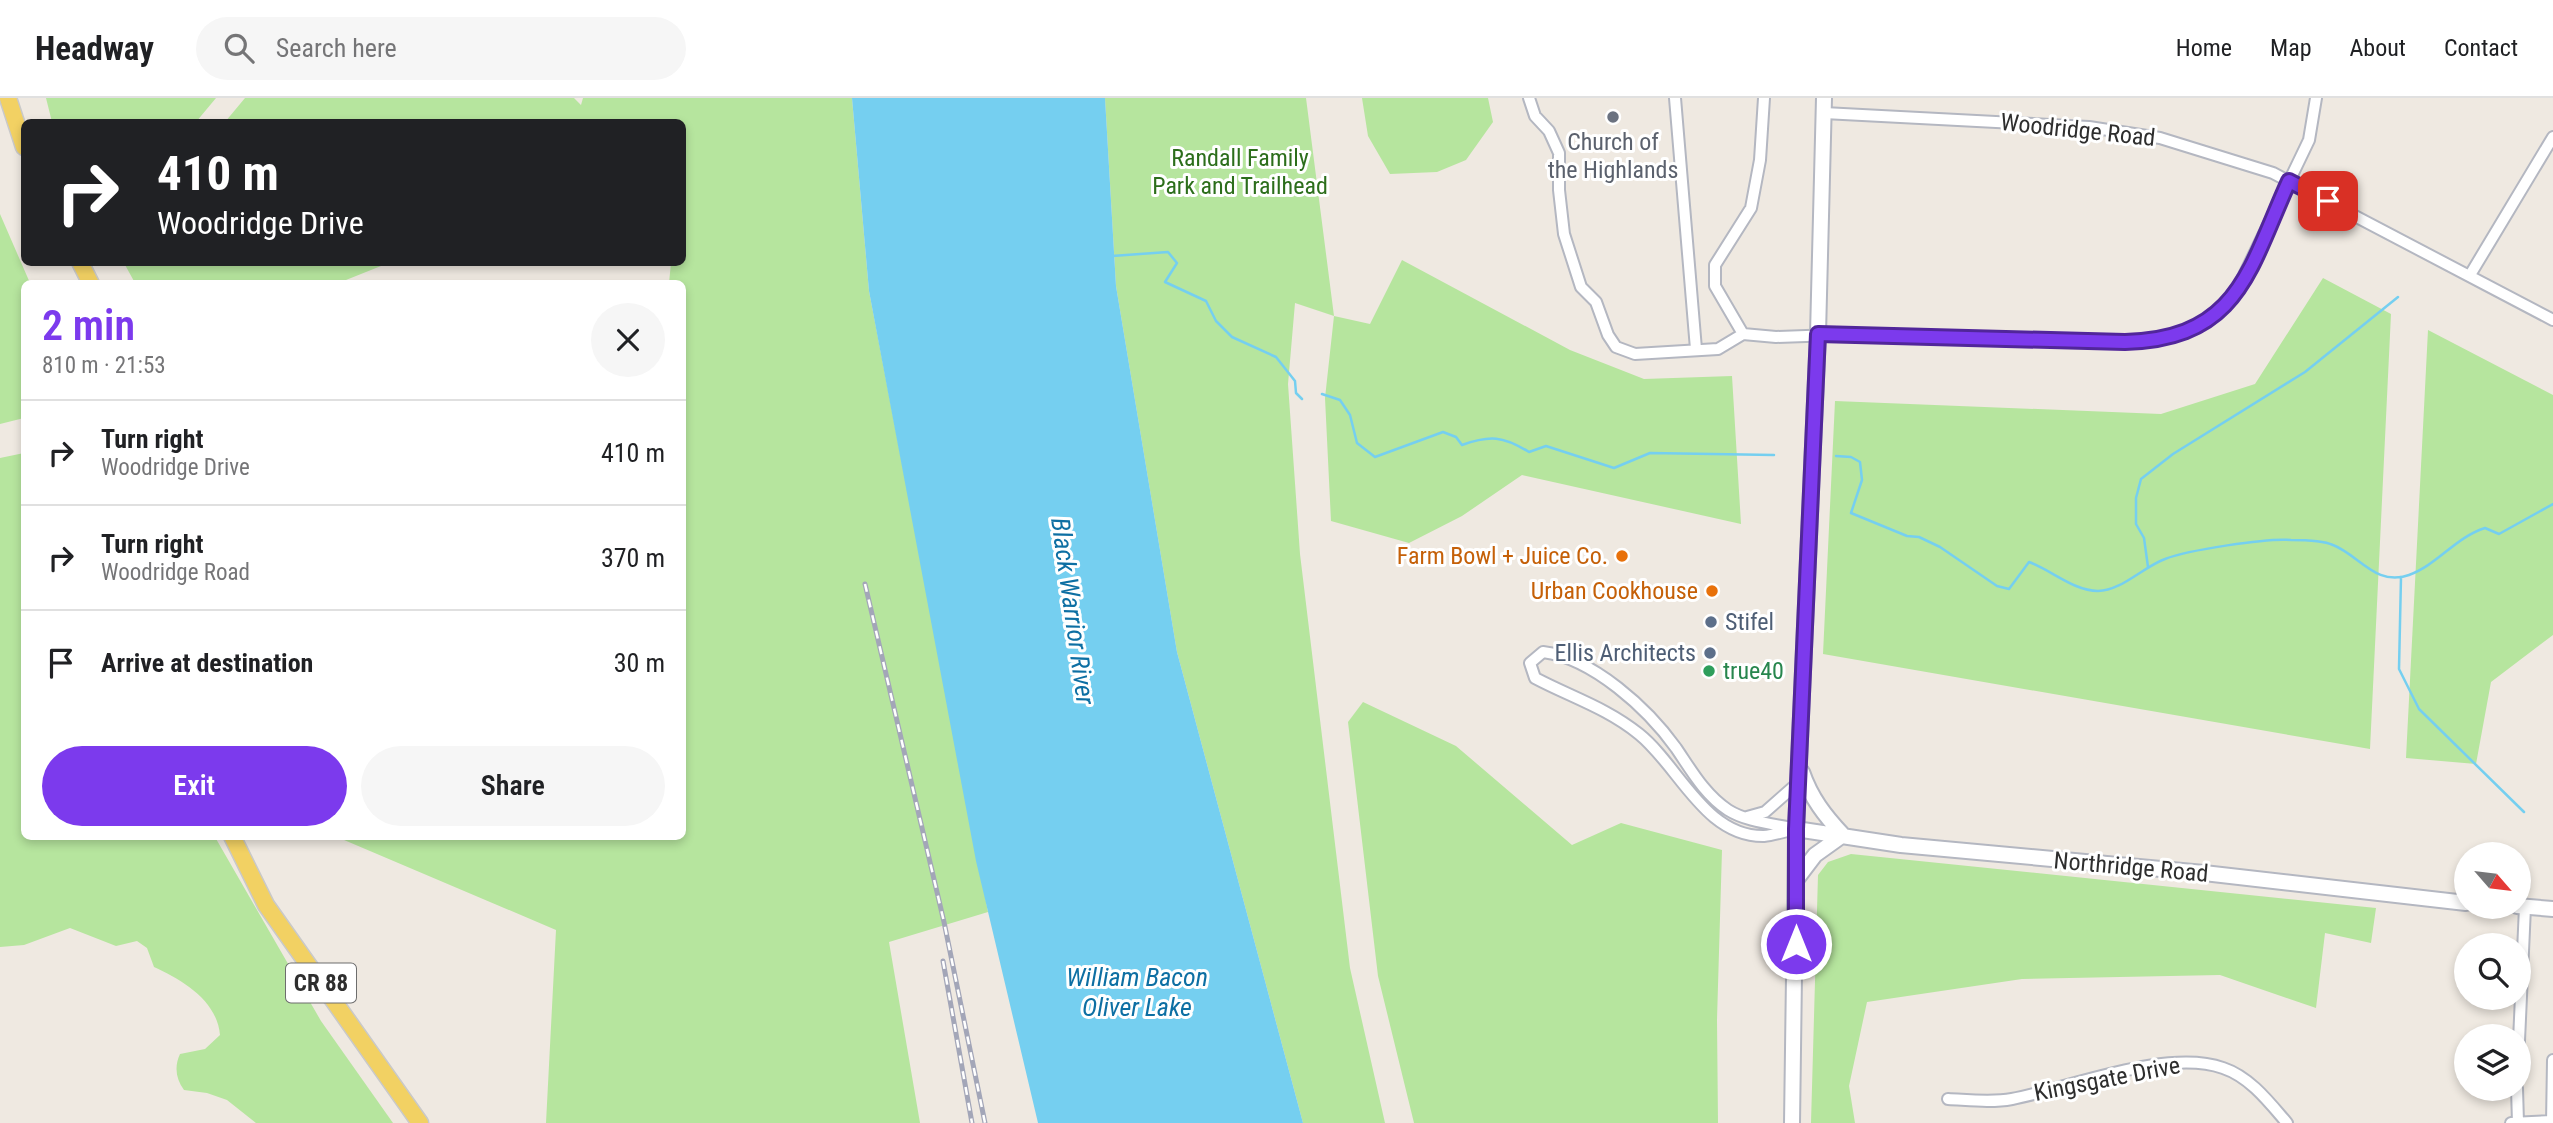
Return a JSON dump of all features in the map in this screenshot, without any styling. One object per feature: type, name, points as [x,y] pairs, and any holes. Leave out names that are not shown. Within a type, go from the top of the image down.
[{"type":"main road","points":[[8,98],[21,138]]},
{"type":"main road","points":[[1792,1123],[1796,829],[1818,334],[1824,106]]},
{"type":"main road","points":[[1796,880],[1815,855],[1843,835],[1813,798],[1799,774]]},
{"type":"main road","name":"Northridge Road","points":[[1796,829],[2013,858],[2204,873],[2454,902]]},
{"type":"main road","name":"CR 88","points":[[234,840],[266,905],[420,1123]]},
{"type":"main road","points":[[2531,908],[2553,909]]},
{"type":"street","points":[[1529,98],[1535,116],[1549,131],[1559,153],[1559,190],[1564,234],[1581,287],[1596,302],[1608,335],[1616,347],[1635,354],[1718,349],[1743,334],[1776,337],[1818,334],[2125,342],[2175,337],[2208,321],[2234,296],[2309,140],[2316,98]]},
{"type":"street","points":[[1675,98],[1696,349]]},
{"type":"street","points":[[1743,334],[1715,286],[1715,265],[1751,208],[1760,160],[1764,98]]},
{"type":"street","name":"Woodridge Road","points":[[1824,106],[2125,131],[2194,147],[2289,181],[2553,320]]},
{"type":"street","points":[[2470,275],[2553,137]]},
{"type":"street","points":[[1544,652],[1555,653],[1595,673],[1634,701],[1660,727],[1710,794],[1730,811],[1796,829],[1764,836],[1743,832],[1707,812],[1661,754],[1639,734],[1591,702],[1535,678],[1530,663],[1534,656],[1544,652]]},
{"type":"street","points":[[1745,817],[1765,812],[1799,774]]},
{"type":"street","points":[[2519,1024],[2521,919]]},
{"type":"street","points":[[2517,1101],[2516,1122],[2552,1122],[2553,1060]]},
{"type":"street","name":"Kingsgate Drive","points":[[1948,1099],[2011,1099],[2165,1063],[2201,1062],[2224,1068],[2245,1080],[2287,1123]]},
{"type":"green space","points":[[46,98],[216,98],[198,119],[51,119]]},
{"type":"green space","points":[[245,98],[574,98],[581,105],[583,98],[852,98],[869,291],[988,912],[889,942],[920,1123],[546,1123],[556,930],[344,840],[686,840],[686,280],[669,280],[671,266],[686,266],[686,119],[228,119]]},
{"type":"green space","name":"Randall Family Park and Trailhead","points":[[1105,98],[1306,98],[1334,316],[1295,303],[1288,384],[1300,554],[1350,968],[1385,1123],[1303,1123],[1177,652],[1116,286]]},
{"type":"green space","points":[[1362,98],[1488,98],[1493,122],[1466,160],[1437,172],[1390,174],[1368,136]]},
{"type":"green space","points":[[0,214],[29,280],[21,280],[21,419],[0,424]]},
{"type":"green space","points":[[1402,260],[1570,350],[1644,379],[1732,376],[1741,524],[1522,475],[1462,516],[1409,543],[1331,521],[1325,398],[1334,316],[1370,324]]},
{"type":"green space","points":[[126,266],[381,266],[346,280],[133,280]]},
{"type":"green space","points":[[2323,278],[2391,314],[2370,749],[1823,654],[1835,401],[2161,414],[2255,384]]},
{"type":"green space","points":[[2428,330],[2553,395],[2553,635],[2491,682],[2476,764],[2406,758]]},
{"type":"green space","points":[[21,454],[21,840],[217,840],[321,1021],[393,1123],[256,1123],[227,1100],[207,1093],[184,1090],[177,1073],[180,1054],[205,1049],[220,1035],[217,1023],[205,1002],[176,978],[154,967],[147,948],[137,941],[116,946],[70,928],[24,945],[0,947],[0,458]]},
{"type":"green space","points":[[1363,702],[1456,746],[1572,845],[1621,823],[1722,850],[1717,1020],[1718,1123],[1414,1123],[1378,976],[1348,722]]},
{"type":"green space","points":[[1851,854],[2376,908],[2371,943],[2325,933],[2316,1008],[2220,975],[2022,979],[1867,1002],[1849,1086],[1855,1123],[1811,1123],[1818,875],[1828,862]]},
{"type":"water","name":"William Bacon Oliver Lake","points":[[852,98],[1105,98],[1116,286],[1177,652],[1303,1123],[1038,1123],[976,861],[869,291]]},
{"type":"waterway","points":[[1112,256],[1168,252],[1177,263],[1165,282],[1206,301],[1216,321],[1232,337],[1276,357],[1295,381],[1296,393],[1302,399]]},
{"type":"waterway","points":[[2148,567],[2144,538],[2136,524],[2136,498],[2141,479],[2173,454],[2305,372],[2398,297]]},
{"type":"waterway","points":[[1322,394],[1340,400],[1350,415],[1357,443],[1375,457],[1443,432],[1456,437],[1462,445],[1496,439],[1512,443],[1529,452],[1546,446],[1614,468],[1650,453],[1774,455]]},
{"type":"waterway","points":[[1836,456],[1851,457],[1860,462],[1862,480],[1851,513],[1940,547],[1997,586],[2009,589],[2029,562],[2080,588],[2098,591],[2124,583],[2165,559],[2227,545],[2279,540],[2329,543],[2377,573],[2397,578],[2429,565],[2475,532],[2485,528],[2499,534],[2553,504]]},
{"type":"waterway","points":[[2401,577],[2399,669],[2419,709],[2524,812]]},
{"type":"railway","points":[[865,584],[944,922],[985,1123]]},
{"type":"railway","points":[[943,961],[972,1123]]},
{"type":"place","name":"Church of the Highlands","points":[[1613,117]]},
{"type":"place","name":"Farm Bowl + Juice Co.","points":[[1622,556]]},
{"type":"place","name":"Urban Cookhouse","points":[[1712,591]]},
{"type":"place","name":"Stifel","points":[[1711,622]]},
{"type":"place","name":"Ellis Architects","points":[[1710,653]]},
{"type":"place","name":"true40","points":[[1709,671]]},
{"type":"route","points":[[1796,944],[1796,829],[1818,334],[2014,337],[2125,342],[2175,337],[2208,321],[2234,296],[2289,181],[2328,201]]},
{"type":"water label","name":"Black Warrior River","points":[[1073,611]]}]
